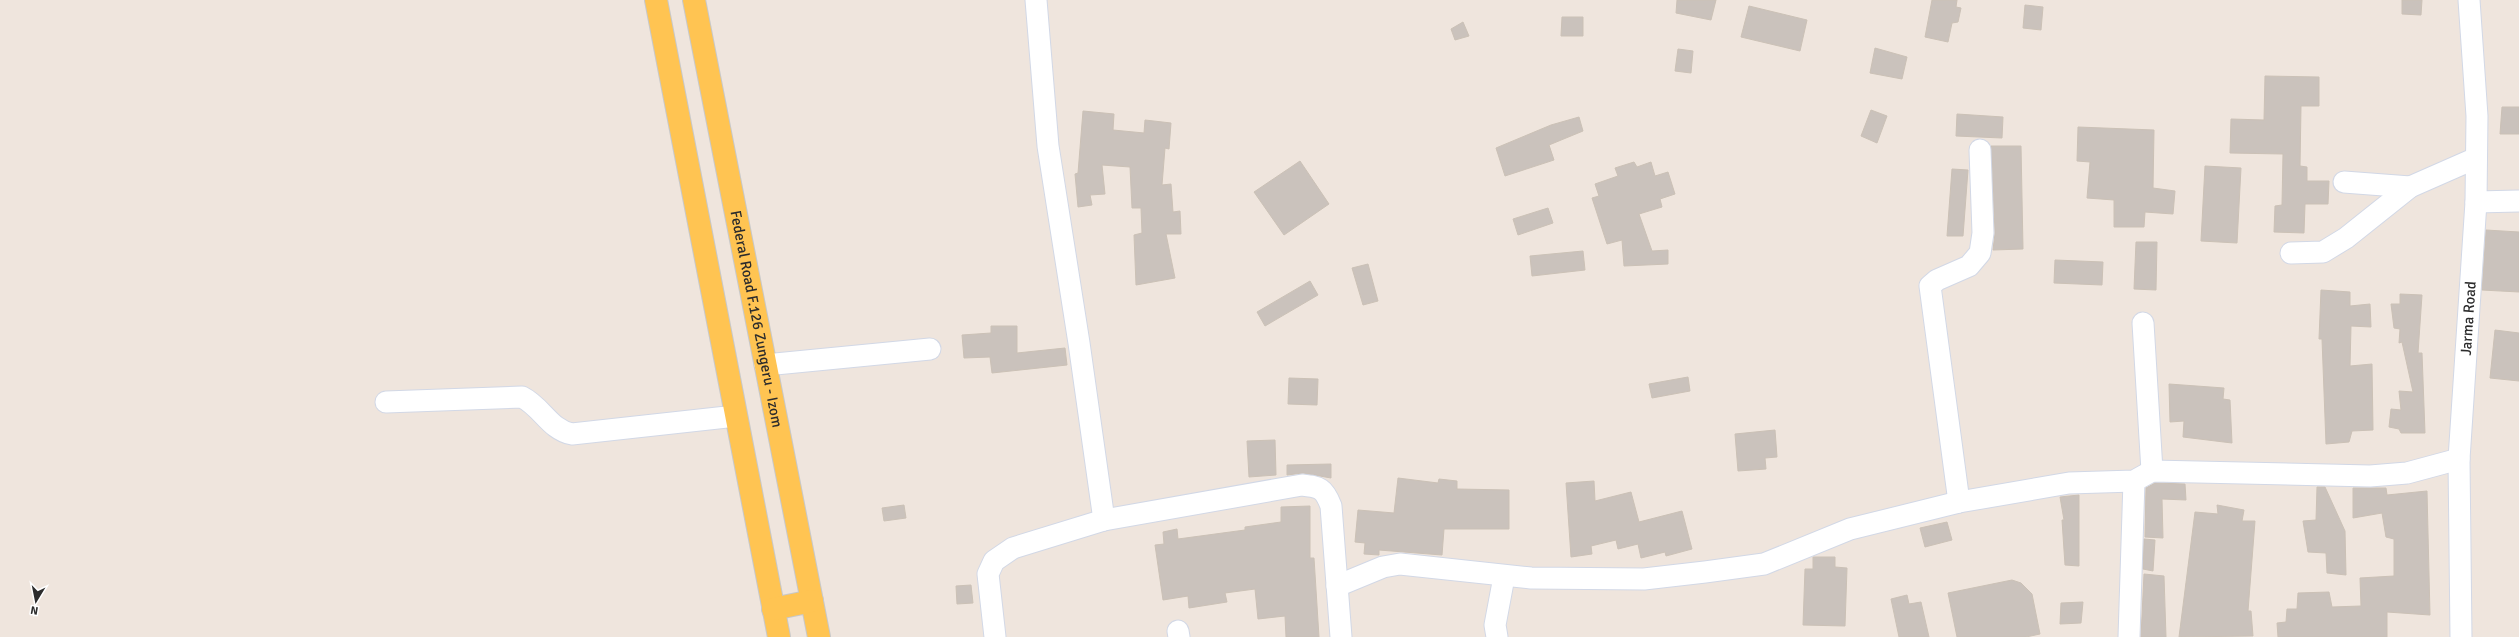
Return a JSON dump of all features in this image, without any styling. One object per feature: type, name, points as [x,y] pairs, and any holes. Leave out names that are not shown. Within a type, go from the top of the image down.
[{"type":"main road","points":[[656,0],[779,637]]},
{"type":"main road","name":"Federal Road F.126 Zungeru - Izom","points":[[694,0],[819,637]]},
{"type":"main road","points":[[774,609],[812,601]]},
{"type":"street","points":[[1036,0],[1048,146],[1079,344],[1104,520]]},
{"type":"street","name":"Jarma Road","points":[[2461,637],[2459,459],[2476,202],[2475,61],[2469,0]]},
{"type":"street","points":[[1959,502],[1930,286],[1938,280],[1969,266],[1980,252],[1983,233],[1980,150]]},
{"type":"street","points":[[2291,253],[2323,252],[2346,238],[2410,187],[2476,158]]},
{"type":"street","points":[[2344,182],[2410,187]]},
{"type":"street","points":[[2476,202],[2519,201]]},
{"type":"street","points":[[2143,323],[2152,471]]},
{"type":"street","points":[[765,365],[930,349]]},
{"type":"street","points":[[386,402],[522,397],[530,400],[561,432],[572,434],[736,416]]},
{"type":"street","points":[[1337,586],[1383,567],[1400,564],[1504,577],[1644,579],[1764,564],[1850,529],[1959,502],[2069,483],[2134,482],[2152,471],[2370,476],[2407,473],[2459,459]]},
{"type":"street","points":[[2129,637],[2134,482]]},
{"type":"street","points":[[995,637],[988,586],[988,574],[994,561],[1013,548],[1104,520],[1302,485],[1316,487],[1326,493],[1331,506],[1341,637]]},
{"type":"street","points":[[1497,637],[1495,625],[1504,577]]},
{"type":"street","points":[[2115,637],[2129,616]]},
{"type":"building","points":[[1677,0],[1716,0],[1711,20],[1676,13]]},
{"type":"building","points":[[1932,0],[1957,0],[1956,7],[1961,8],[1958,22],[1952,23],[1948,42],[1925,37]]},
{"type":"building","points":[[2402,0],[2422,0],[2421,15],[2402,14]]},
{"type":"building","points":[[2025,5],[2043,7],[2041,30],[2023,28]]},
{"type":"building","points":[[1749,6],[1807,20],[1800,51],[1741,37]]},
{"type":"building","points":[[1562,17],[1583,17],[1583,36],[1561,36]]},
{"type":"building","points":[[1463,22],[1469,36],[1455,40],[1451,29]]},
{"type":"building","points":[[1875,48],[1907,57],[1902,79],[1870,73]]},
{"type":"building","points":[[1678,49],[1693,51],[1691,73],[1675,71]]},
{"type":"building","points":[[2265,76],[2319,77],[2319,106],[2301,106],[2300,166],[2307,167],[2307,181],[2329,181],[2328,204],[2305,204],[2304,233],[2274,232],[2275,206],[2282,205],[2283,154],[2230,153],[2231,119],[2264,120]]},
{"type":"building","points":[[2502,107],[2519,107],[2519,134],[2500,134]]},
{"type":"building","points":[[1871,110],[1887,116],[1877,143],[1861,136]]},
{"type":"building","points":[[1083,111],[1114,114],[1113,130],[1144,133],[1145,120],[1171,123],[1169,149],[1165,148],[1162,185],[1171,184],[1173,212],[1180,211],[1181,234],[1166,234],[1175,278],[1136,285],[1134,235],[1142,233],[1141,208],[1132,208],[1130,167],[1102,165],[1105,194],[1090,195],[1092,205],[1078,207],[1075,174],[1078,173]]},
{"type":"building","points":[[1957,114],[2003,117],[2002,138],[1956,136]]},
{"type":"building","points":[[1579,117],[1583,131],[1549,145],[1554,160],[1505,176],[1496,148],[1551,125]]},
{"type":"building","points":[[2078,127],[2154,130],[2153,188],[2175,191],[2173,214],[2145,212],[2144,227],[2114,227],[2114,200],[2087,198],[2090,162],[2077,161]]},
{"type":"building","points":[[1991,146],[2021,146],[2023,249],[1993,250],[1995,233]]},
{"type":"building","points":[[1300,161],[1329,204],[1284,235],[1254,192]]},
{"type":"building","points":[[1634,162],[1637,167],[1651,162],[1655,176],[1668,172],[1675,194],[1660,199],[1662,207],[1639,214],[1652,251],[1668,250],[1668,264],[1624,266],[1622,240],[1607,244],[1592,198],[1599,196],[1595,184],[1618,176],[1615,168]]},
{"type":"building","points":[[2205,166],[2241,168],[2237,243],[2201,241]]},
{"type":"building","points":[[1952,169],[1968,170],[1963,236],[1947,236]]},
{"type":"building","points":[[1548,208],[1553,223],[1518,235],[1513,219]]},
{"type":"building","points":[[2486,230],[2519,232],[2519,292],[2482,290]]},
{"type":"building","points":[[2136,242],[2157,242],[2156,290],[2134,289]]},
{"type":"building","points":[[1583,251],[1585,270],[1532,276],[1530,256]]},
{"type":"building","points":[[2055,260],[2103,262],[2102,285],[2054,283]]},
{"type":"building","points":[[1368,264],[1378,301],[1363,305],[1352,268]]},
{"type":"building","points":[[1310,281],[1318,295],[1265,326],[1257,312]]},
{"type":"building","points":[[2321,290],[2350,292],[2350,306],[2370,304],[2371,327],[2351,326],[2350,366],[2372,364],[2373,430],[2352,431],[2349,442],[2326,444],[2322,339],[2319,339]]},
{"type":"building","points":[[2400,294],[2422,295],[2418,353],[2422,353],[2425,433],[2401,433],[2399,429],[2389,427],[2391,409],[2401,410],[2399,391],[2413,392],[2402,342],[2399,343],[2400,329],[2394,328],[2391,304],[2400,304]]},
{"type":"building","points":[[991,326],[1017,326],[1017,353],[1065,348],[1067,365],[992,373],[990,357],[964,358],[962,335],[991,333]]},
{"type":"building","points":[[2495,330],[2519,333],[2519,381],[2490,378]]},
{"type":"building","points":[[1688,377],[1690,391],[1652,398],[1649,384]]},
{"type":"building","points":[[1289,378],[1318,379],[1317,405],[1288,404]]},
{"type":"building","points":[[2169,384],[2224,388],[2223,399],[2230,400],[2232,443],[2183,437],[2184,421],[2170,422]]},
{"type":"building","points":[[1775,430],[1777,457],[1765,458],[1766,469],[1738,471],[1735,434]]},
{"type":"building","points":[[1275,440],[1276,475],[1249,477],[1247,441]]},
{"type":"building","points":[[1331,464],[1331,478],[1303,473],[1287,475],[1287,465]]},
{"type":"building","points":[[1398,478],[1438,483],[1439,479],[1457,481],[1457,489],[1509,490],[1509,529],[1444,529],[1442,555],[1379,550],[1379,555],[1364,554],[1365,543],[1355,542],[1358,510],[1394,513]]},
{"type":"building","points":[[1594,481],[1595,501],[1631,492],[1639,522],[1682,511],[1692,549],[1666,556],[1665,552],[1641,558],[1638,544],[1618,549],[1616,540],[1591,546],[1592,554],[1571,557],[1566,483]]},
{"type":"building","points":[[2155,483],[2185,484],[2186,500],[2162,499],[2163,538],[2145,537],[2146,488]]},
{"type":"building","points":[[2317,487],[2325,487],[2345,531],[2346,575],[2327,573],[2326,553],[2308,552],[2303,521],[2316,520]]},
{"type":"building","points":[[2353,488],[2386,488],[2387,495],[2427,491],[2430,615],[2387,612],[2387,637],[2278,637],[2277,623],[2286,622],[2287,609],[2297,609],[2298,593],[2329,592],[2332,607],[2361,606],[2360,578],[2394,576],[2394,539],[2386,537],[2382,513],[2353,518]]},
{"type":"building","points":[[2079,495],[2079,566],[2065,565],[2062,520],[2064,520],[2060,497]]},
{"type":"building","points":[[904,505],[906,518],[884,521],[882,508]]},
{"type":"building","points":[[2217,505],[2244,510],[2242,521],[2255,521],[2248,611],[2251,611],[2253,636],[2179,637],[2195,512],[2218,514]]},
{"type":"building","points":[[1310,506],[1310,558],[1314,558],[1319,637],[1286,637],[1285,616],[1258,619],[1255,589],[1225,593],[1227,602],[1189,608],[1188,596],[1163,600],[1155,545],[1164,544],[1163,532],[1177,529],[1178,539],[1245,530],[1245,527],[1281,522],[1281,507]]},
{"type":"building","points":[[1947,522],[1952,540],[1925,547],[1920,528]]},
{"type":"building","points":[[2144,539],[2155,540],[2153,571],[2143,569]]},
{"type":"building","points":[[1813,557],[1835,557],[1835,567],[1847,568],[1845,626],[1803,625],[1805,569],[1813,569]]},
{"type":"building","points":[[2144,574],[2164,576],[2166,637],[2141,637]]},
{"type":"building","points":[[2012,580],[2021,583],[2032,594],[2040,634],[2026,637],[1957,637],[1948,593]]},
{"type":"building","points":[[971,585],[973,603],[957,604],[956,586]]},
{"type":"building","points":[[1907,595],[1909,604],[1921,602],[1929,637],[1899,637],[1891,599]]},
{"type":"building","points":[[2083,602],[2081,623],[2060,624],[2061,603]]}]
